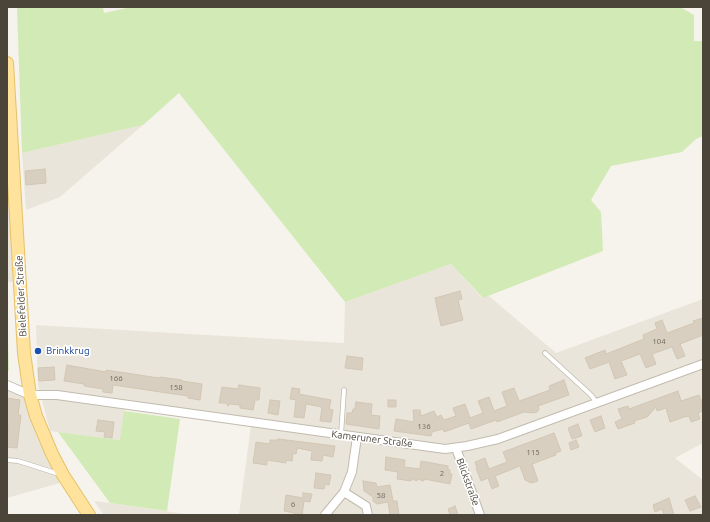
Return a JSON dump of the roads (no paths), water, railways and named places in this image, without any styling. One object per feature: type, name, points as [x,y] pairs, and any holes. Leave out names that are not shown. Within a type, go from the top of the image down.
[{"type":"main road","name":"Bielefelder Straße","points":[[7,63],[24,353],[30,395],[43,436],[63,475],[89,515]]},
{"type":"street","name":"Kameruner Straße","points":[[30,395],[57,395],[341,435],[445,448],[456,448],[498,439],[703,364]]},
{"type":"street","points":[[7,385],[30,395]]},
{"type":"street","points":[[325,515],[344,492],[352,472],[357,437]]},
{"type":"street","name":"Blickstraße","points":[[456,448],[480,515]]},
{"type":"street","points":[[344,492],[366,506],[368,515]]},
{"type":"lane","points":[[545,353],[591,395],[597,404]]},
{"type":"lane","points":[[341,435],[344,390]]},
{"type":"lane","points":[[7,460],[63,475]]},
{"type":"place","name":"Brinkkrug","points":[[38,351]]}]
